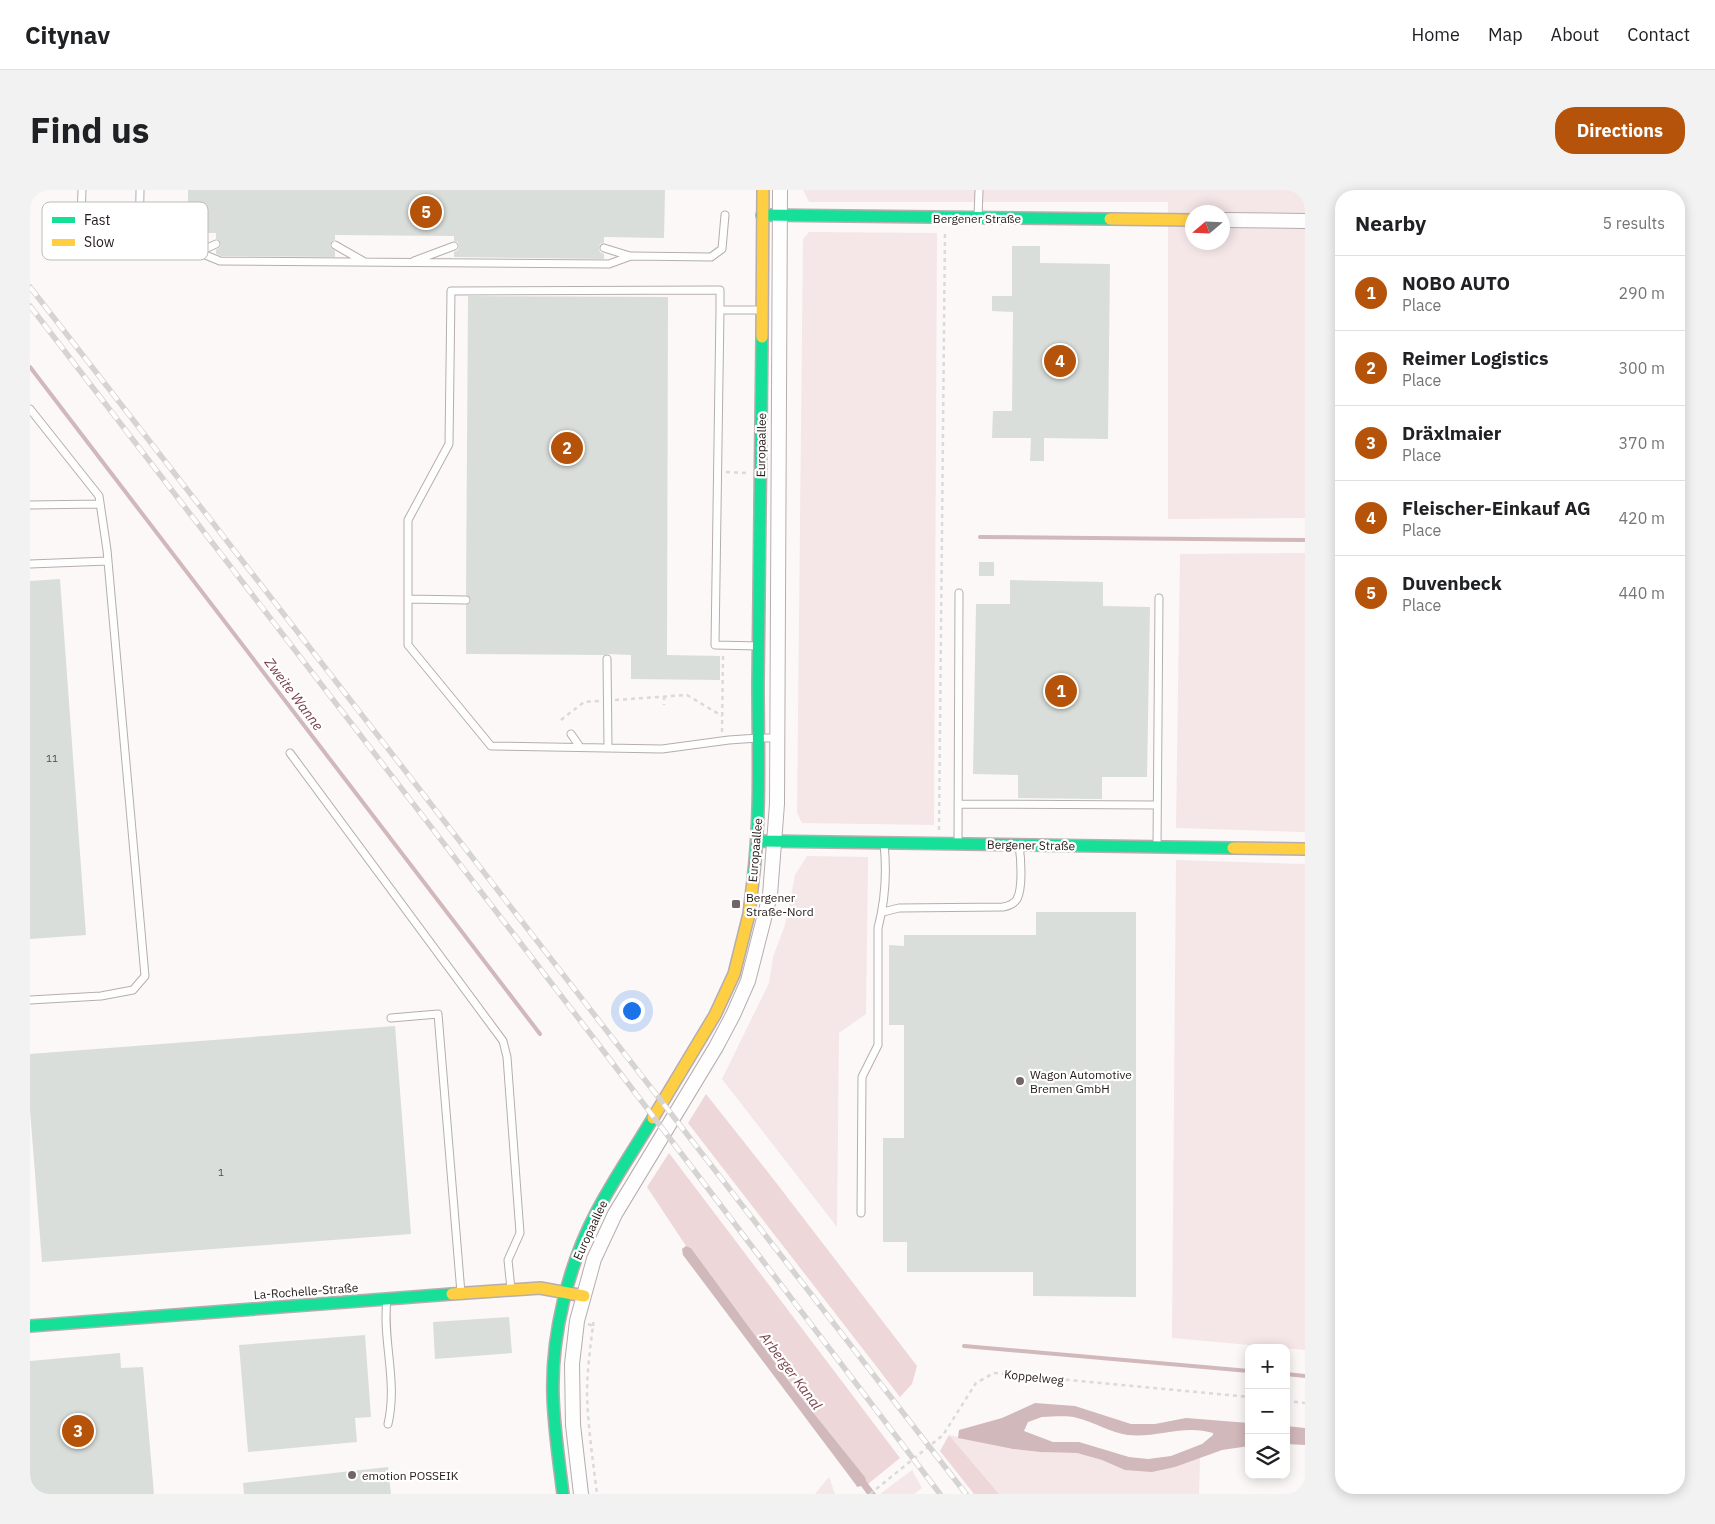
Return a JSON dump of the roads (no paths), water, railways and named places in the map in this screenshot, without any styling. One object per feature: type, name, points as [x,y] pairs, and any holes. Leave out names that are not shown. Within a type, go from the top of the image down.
[{"type":"street","name":"Europaallee","points":[[563,1494],[553,1394],[556,1344],[560,1318],[575,1260],[596,1213],[704,1037],[734,974],[749,914],[758,841],[763,190]]},
{"type":"street","name":"Europaallee","points":[[581,1494],[573,1425],[572,1364],[577,1321],[594,1258],[615,1214],[716,1048],[733,1015],[748,981],[770,895],[775,841],[778,738],[780,190]]},
{"type":"street","name":"Bergener Straße","points":[[762,215],[1185,220]]},
{"type":"street","points":[[1230,220],[1305,221]]},
{"type":"street","name":"Bergener Straße","points":[[758,841],[1305,849]]},
{"type":"street","name":"La-Rochelle-Straße","points":[[30,1326],[540,1288],[584,1296]]},
{"type":"lane","points":[[978,217],[979,190]]},
{"type":"lane","points":[[604,248],[631,256],[711,257],[722,249],[725,215]]},
{"type":"lane","points":[[208,248],[216,244]]},
{"type":"lane","points":[[335,245],[365,262]]},
{"type":"lane","points":[[409,262],[454,246]]},
{"type":"lane","points":[[208,256],[220,261],[609,264],[631,256]]},
{"type":"lane","points":[[759,646],[715,645],[720,290],[451,291],[450,444],[408,520],[408,645],[491,746],[662,749],[722,741],[778,738]]},
{"type":"lane","points":[[720,310],[762,310]]},
{"type":"lane","points":[[30,409],[99,496],[108,561],[144,976],[133,990],[101,996],[30,1000]]},
{"type":"lane","points":[[30,505],[100,504]]},
{"type":"lane","points":[[30,564],[108,561]]},
{"type":"lane","points":[[958,844],[959,593]]},
{"type":"lane","points":[[1157,847],[1159,598]]},
{"type":"lane","points":[[408,599],[466,600]]},
{"type":"lane","points":[[608,658],[608,748]]},
{"type":"lane","points":[[758,703],[777,705]]},
{"type":"lane","points":[[571,734],[580,748]]},
{"type":"lane","points":[[290,753],[503,1041],[507,1057],[520,1233],[508,1260],[511,1290]]},
{"type":"lane","points":[[958,804],[1158,806]]},
{"type":"lane","points":[[861,1213],[862,1077],[878,1045],[878,928],[883,912],[886,861],[884,843]]},
{"type":"lane","points":[[883,912],[899,908],[1003,907],[1010,905],[1017,900],[1019,892],[1022,861],[1019,845]]},
{"type":"lane","points":[[391,1018],[438,1014],[461,1293]]},
{"type":"lane","points":[[387,1299],[385,1318],[392,1373],[391,1412],[388,1424]]},
{"type":"waterway","name":"Zweite Wanne","points":[[30,367],[540,1034]]},
{"type":"waterway","points":[[980,537],[1305,540]]},
{"type":"waterway","points":[[964,1346],[1245,1371]]},
{"type":"waterway","points":[[1290,1374],[1305,1376]]},
{"type":"railway","points":[[30,287],[966,1494]]},
{"type":"railway","points":[[30,306],[589,1032],[940,1494]]},
{"type":"place","name":"Duvenbeck","points":[[426,212]]},
{"type":"place","name":"Fleischer-Einkauf AG","points":[[1060,361]]},
{"type":"place","name":"Reimer Logistics","points":[[567,448]]},
{"type":"place","name":"NOBO AUTO","points":[[1061,691]]},
{"type":"place","name":"Bergener Straße-Nord","points":[[736,904]]},
{"type":"place","name":"Wagon Automotive Bremen GmbH","points":[[1020,1081]]},
{"type":"place","name":"Dräxlmaier","points":[[78,1431]]},
{"type":"place","name":"emotion POSSEIK","points":[[352,1475]]},
{"type":"water label","name":"Arberger Kanal","points":[[791,1371]]}]
